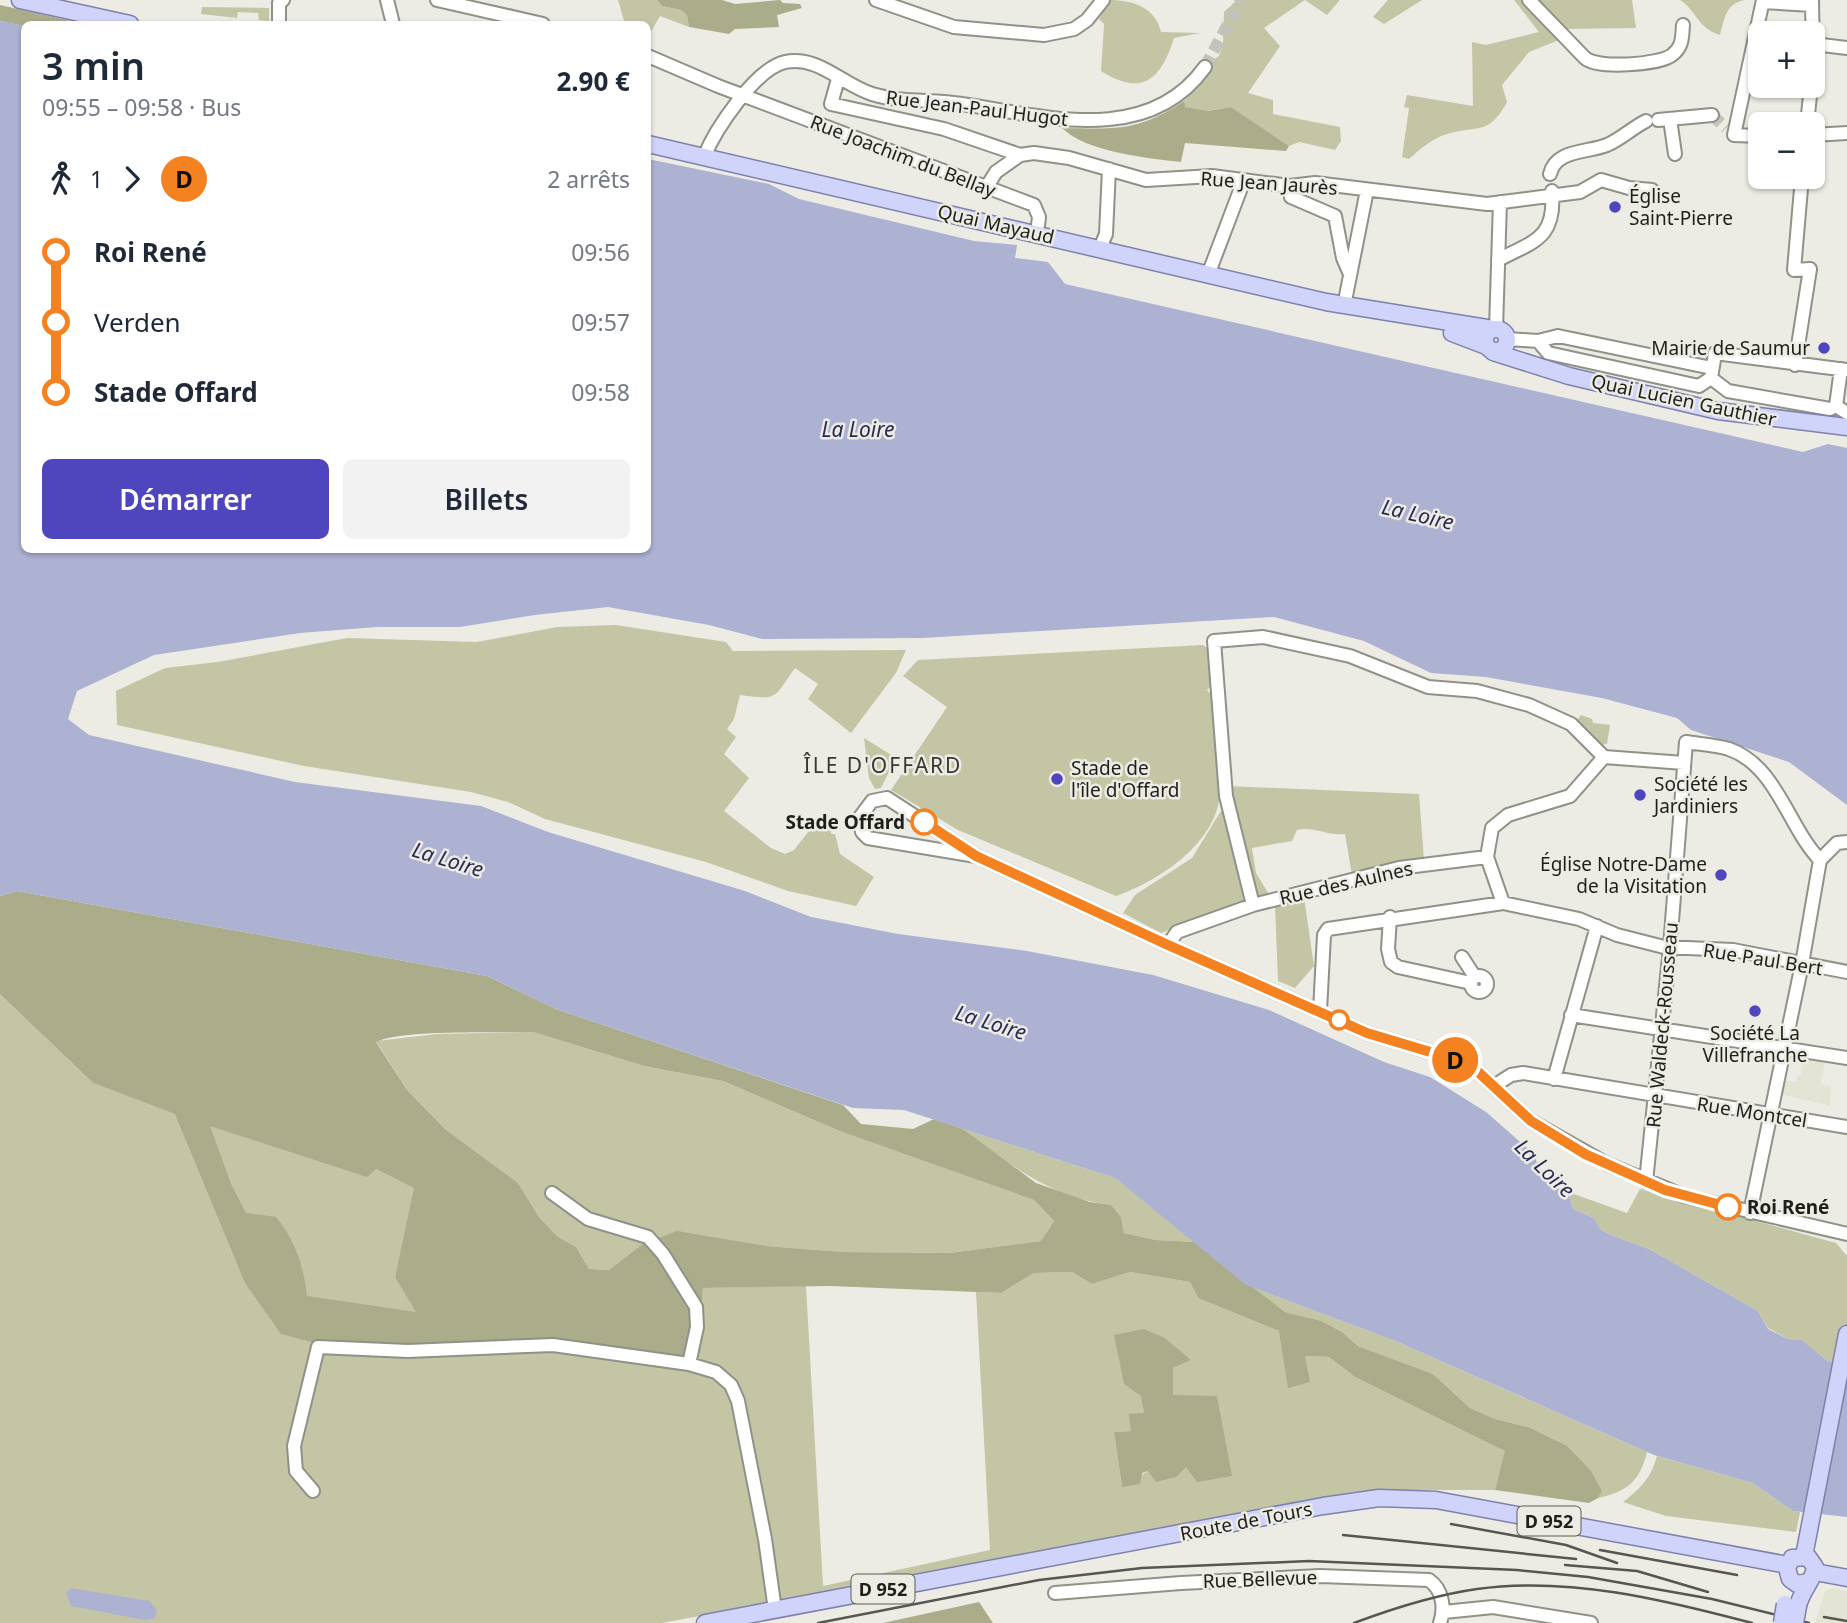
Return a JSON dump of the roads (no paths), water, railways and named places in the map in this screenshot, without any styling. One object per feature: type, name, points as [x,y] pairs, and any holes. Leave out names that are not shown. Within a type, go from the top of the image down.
[{"type":"main road","points":[[20,0],[116,21]]},
{"type":"main road","name":"Quai Mayaud","points":[[651,145],[1037,233],[1469,337],[1497,340]]},
{"type":"main road","name":"Quai Mayaud","points":[[1344,306],[1475,328],[1497,340]]},
{"type":"main road","name":"Quai Lucien Gauthier","points":[[1497,340],[1522,363],[1718,411],[1847,427]]},
{"type":"main road","points":[[1782,1623],[1812,1577],[1814,1563],[1806,1548],[1847,1335]]},
{"type":"main road","name":"Route de Tours","points":[[705,1623],[1379,1498],[1436,1500],[1789,1572],[1797,1584],[1812,1577],[1847,1578]]},
{"type":"main road","points":[[1795,1623],[1789,1572],[1796,1556],[1806,1548]]},
{"type":"street","points":[[387,0],[392,21]]},
{"type":"street","points":[[437,0],[530,21]]},
{"type":"street","points":[[876,0],[954,27],[1056,34],[1074,29],[1087,20],[1103,0]]},
{"type":"street","points":[[1529,0],[1585,58],[1595,64],[1662,60],[1673,55],[1682,44],[1682,25]]},
{"type":"street","points":[[1748,134],[1730,132],[1763,1],[1812,3],[1813,21]]},
{"type":"street","points":[[279,21],[281,2]]},
{"type":"street","points":[[1825,45],[1847,48]]},
{"type":"street","name":"Rue Joachim du Bellay","points":[[651,57],[744,96],[1034,205],[1040,217],[1037,233]]},
{"type":"street","name":"Rue Jean-Paul Hugot","points":[[704,157],[714,135],[744,96],[767,71],[785,62],[811,62],[838,79],[888,98],[952,102],[1036,116],[1098,121],[1125,118],[1153,109],[1182,91],[1205,67]]},
{"type":"street","name":"Rue Jean Jaurès","points":[[838,79],[831,104],[944,129],[1020,155],[1034,153],[1069,158],[1154,181],[1212,176],[1290,186],[1315,183],[1457,202],[1500,202],[1552,193],[1580,192],[1601,180],[1629,188],[1652,190]]},
{"type":"street","points":[[1550,174],[1554,163],[1561,158],[1609,144],[1658,120],[1712,115]]},
{"type":"street","points":[[1658,120],[1675,154]]},
{"type":"street","points":[[1825,134],[1847,133]]},
{"type":"street","points":[[986,188],[996,172],[1020,155]]},
{"type":"street","points":[[1100,248],[1106,234],[1109,169]]},
{"type":"street","points":[[1208,275],[1244,180]]},
{"type":"street","points":[[1290,186],[1292,197],[1335,216],[1341,239],[1342,258],[1349,272]]},
{"type":"street","points":[[1795,365],[1810,268],[1794,270],[1801,189]]},
{"type":"street","points":[[1344,306],[1367,190]]},
{"type":"street","points":[[1498,260],[1536,242],[1545,233],[1553,215],[1552,193]]},
{"type":"street","points":[[1497,340],[1500,202]]},
{"type":"street","name":"Quai Mayaud","points":[[1497,340],[1538,341],[1558,336],[1700,366],[1712,372]]},
{"type":"street","points":[[1538,341],[1542,349],[1562,357],[1699,386],[1712,372],[1715,353],[1844,370],[1842,410],[1728,391],[1712,372]]},
{"type":"street","points":[[1253,905],[1226,796],[1214,641],[1264,637],[1350,656],[1428,687],[1477,691],[1529,705],[1571,724],[1604,757],[1684,763]]},
{"type":"street","name":"Rue Waldeck-Rousseau","points":[[1646,1182],[1670,947],[1686,742],[1729,750],[1758,766],[1793,819],[1803,843],[1820,860]]},
{"type":"street","points":[[1503,903],[1487,857],[1492,828],[1507,815],[1570,796],[1604,757]]},
{"type":"street","points":[[976,856],[868,838],[862,832],[860,817],[872,801],[887,798],[976,856],[1168,945],[1367,1033],[1457,1060],[1475,1069],[1531,1121],[1585,1154],[1646,1182],[1749,1213],[1847,1234]]},
{"type":"street","points":[[1749,1213],[1802,964],[1820,860],[1837,844],[1847,842]]},
{"type":"street","name":"Rue des Aulnes","points":[[1168,945],[1177,932],[1253,905],[1399,868],[1487,857]]},
{"type":"street","name":"Rue Paul Bert","points":[[1320,1011],[1324,935],[1334,926],[1503,903],[1579,919],[1617,934],[1670,947],[1733,950],[1847,972]]},
{"type":"street","points":[[1390,917],[1388,949],[1391,962],[1398,967],[1473,980],[1462,957]]},
{"type":"street","points":[[1554,1079],[1597,926]]},
{"type":"street","points":[[1572,1015],[1847,1058]]},
{"type":"street","name":"Rue Montcel","points":[[1494,1086],[1511,1075],[1523,1073],[1847,1127]]},
{"type":"street","points":[[552,1193],[588,1219],[649,1237],[663,1254],[696,1307],[697,1326],[689,1364]]},
{"type":"street","points":[[313,1491],[296,1471],[294,1446],[318,1347],[408,1351],[553,1345],[689,1364],[716,1372],[731,1385],[738,1401],[765,1539],[775,1609]]},
{"type":"street","name":"Rue Bellevue","points":[[1055,1593],[1320,1576],[1429,1580],[1436,1585],[1442,1617]]},
{"type":"street","points":[[1442,1617],[1493,1607],[1589,1623]]},
{"type":"water","name":"La Loire","points":[[0,21],[21,25],[21,553],[651,553],[651,160],[769,184],[799,199],[974,241],[1017,245],[1015,258],[1048,262],[1065,284],[1803,452],[1828,444],[1847,448],[1847,805],[1789,762],[1691,730],[1677,718],[1602,698],[1486,677],[1431,673],[1364,641],[1274,617],[923,638],[762,639],[709,625],[608,607],[460,627],[377,627],[300,633],[154,655],[77,691],[68,719],[89,735],[295,782],[481,806],[548,832],[745,891],[811,917],[898,934],[1027,951],[1153,975],[1269,1010],[1384,1062],[1430,1077],[1486,1112],[1533,1153],[1553,1186],[1571,1193],[1569,1196],[1573,1209],[1594,1218],[1600,1229],[1649,1249],[1758,1311],[1768,1329],[1788,1339],[1802,1340],[1829,1362],[1847,1360],[1847,1517],[1793,1511],[1753,1483],[1654,1455],[1393,1340],[1246,1285],[1115,1178],[904,1110],[853,1108],[556,1009],[487,976],[17,891],[0,896]]},
{"type":"water","points":[[71,1588],[149,1601],[157,1610],[155,1618],[145,1620],[71,1606],[66,1593]]},
{"type":"tunnel","points":[[1205,67],[1241,0]]},
{"type":"tunnel","points":[[1712,115],[1726,128]]},
{"type":"railway","points":[[1451,1524],[1566,1545],[1617,1563]]},
{"type":"railway","points":[[1343,1535],[1576,1559]]},
{"type":"railway","points":[[1600,1550],[1737,1575]]},
{"type":"railway","points":[[818,1623],[1039,1580],[1142,1568],[1309,1561],[1517,1570],[1588,1577],[1712,1599],[1809,1623]]},
{"type":"railway","points":[[1565,1565],[1637,1571],[1708,1592]]},
{"type":"railway","points":[[1354,1623],[1446,1595],[1511,1586],[1581,1588],[1616,1593],[1685,1606],[1752,1623]]},
{"type":"railway","points":[[1824,1617],[1847,1621]]},
{"type":"place","name":"Église Saint-Pierre","points":[[1615,207]]},
{"type":"place","name":"Mairie de Saumur","points":[[1824,348]]},
{"type":"place","name":"Stade de l'île d'Offard","points":[[1057,779]]},
{"type":"place","name":"Société les Jardiniers","points":[[1640,795]]},
{"type":"place","name":"Stade Offard","points":[[924,822]]},
{"type":"place","name":"Église Notre-Dame de la Visitation","points":[[1721,875]]},
{"type":"place","name":"Société La Villefranche","points":[[1755,1011]]},
{"type":"place","name":"Roi René","points":[[1728,1207]]},
{"type":"district","name":"ÎLE D'OFFARD","points":[[883,765]]}]
